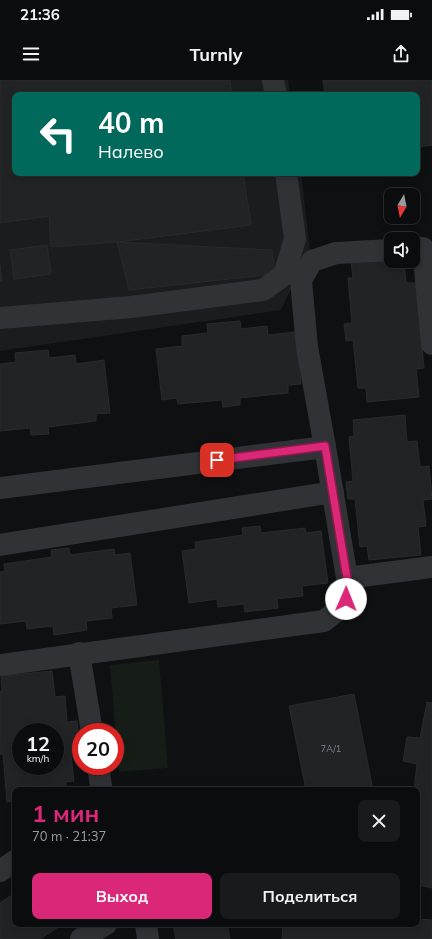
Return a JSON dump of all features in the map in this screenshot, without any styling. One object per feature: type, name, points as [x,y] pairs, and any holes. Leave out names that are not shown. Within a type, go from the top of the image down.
[{"type":"lane","points":[[274,80],[276,92]]},
{"type":"lane","points":[[0,318],[131,306],[263,290],[284,275],[295,239],[286,176]]},
{"type":"lane","points":[[423,248],[432,344]]},
{"type":"lane","points":[[0,665],[324,621],[340,608],[346,599],[347,578],[307,347],[301,280],[312,261],[336,253],[384,250]]},
{"type":"lane","points":[[0,488],[325,446]]},
{"type":"lane","points":[[0,545],[333,492]]},
{"type":"lane","points":[[347,578],[432,567]]},
{"type":"lane","points":[[79,654],[90,723]]},
{"type":"lane","points":[[99,775],[101,787]]},
{"type":"lane","points":[[0,871],[12,863]]},
{"type":"lane","points":[[81,939],[101,927]]},
{"type":"lane","points":[[146,927],[148,939]]},
{"type":"shaded area","points":[[0,80],[288,80],[290,92],[12,92],[12,176],[301,176],[310,250],[281,310],[0,351]]},
{"type":"shaded area","points":[[159,660],[168,768],[124,772],[124,723],[115,723],[110,665]]},
{"type":"building","points":[[0,80],[230,80],[232,92],[12,92],[12,176],[243,176],[251,225],[117,242],[51,247],[49,216],[0,223]]},
{"type":"building","points":[[323,80],[432,80],[432,145],[420,147],[420,92],[325,92]]},
{"type":"building","points":[[117,242],[272,250],[275,274],[129,290]]},
{"type":"building","points":[[47,245],[51,274],[14,279],[10,250]]},
{"type":"building","points":[[384,261],[384,268],[405,268],[406,283],[416,283],[424,368],[416,369],[419,397],[367,402],[366,388],[358,388],[353,340],[346,341],[344,324],[352,323],[348,278],[353,278],[351,262]]},
{"type":"building","points":[[0,265],[2,280],[0,281]]},
{"type":"building","points":[[240,321],[241,329],[267,326],[268,335],[296,332],[301,384],[288,385],[288,393],[240,398],[240,405],[223,407],[222,400],[178,404],[177,398],[162,400],[156,349],[182,346],[182,336],[208,333],[207,324]]},
{"type":"building","points":[[48,350],[49,358],[75,355],[76,364],[104,360],[110,413],[96,414],[96,421],[48,427],[49,434],[31,435],[30,428],[0,431],[0,364],[16,362],[15,353]]},
{"type":"building","points":[[405,415],[407,442],[417,441],[420,467],[429,466],[432,499],[423,500],[426,526],[418,527],[421,555],[369,560],[367,546],[360,547],[355,499],[348,499],[346,482],[353,481],[349,437],[354,436],[353,420]]},
{"type":"building","points":[[260,526],[261,533],[305,528],[306,533],[321,531],[328,583],[302,586],[303,596],[277,599],[278,608],[245,612],[244,604],[218,607],[217,599],[189,603],[182,551],[196,549],[195,542],[243,535],[242,528]]},
{"type":"building","points":[[69,548],[70,555],[114,549],[115,555],[130,553],[137,605],[111,608],[112,618],[86,621],[87,630],[54,635],[53,626],[27,629],[26,621],[0,624],[0,572],[5,571],[4,564],[52,557],[51,550]]},
{"type":"building","points":[[52,671],[55,697],[65,696],[67,722],[77,721],[77,723],[72,723],[71,755],[72,775],[73,775],[74,781],[66,782],[66,787],[12,787],[12,801],[7,802],[3,754],[0,754],[0,692],[2,691],[1,676]]},
{"type":"building","points":[[354,694],[372,787],[305,787],[289,706]]},
{"type":"building","points":[[427,702],[432,703],[432,888],[420,886],[420,787],[414,787],[417,764],[403,761],[407,737],[420,738]]},
{"type":"building","points":[[12,895],[12,927],[58,927],[40,939],[0,939],[0,903]]},
{"type":"building","points":[[420,919],[432,920],[432,939],[282,939],[283,927],[420,927]]},
{"type":"building","points":[[174,927],[228,927],[230,939],[176,939]]},
{"type":"route","points":[[217,460],[325,446],[347,578],[346,599]]}]
